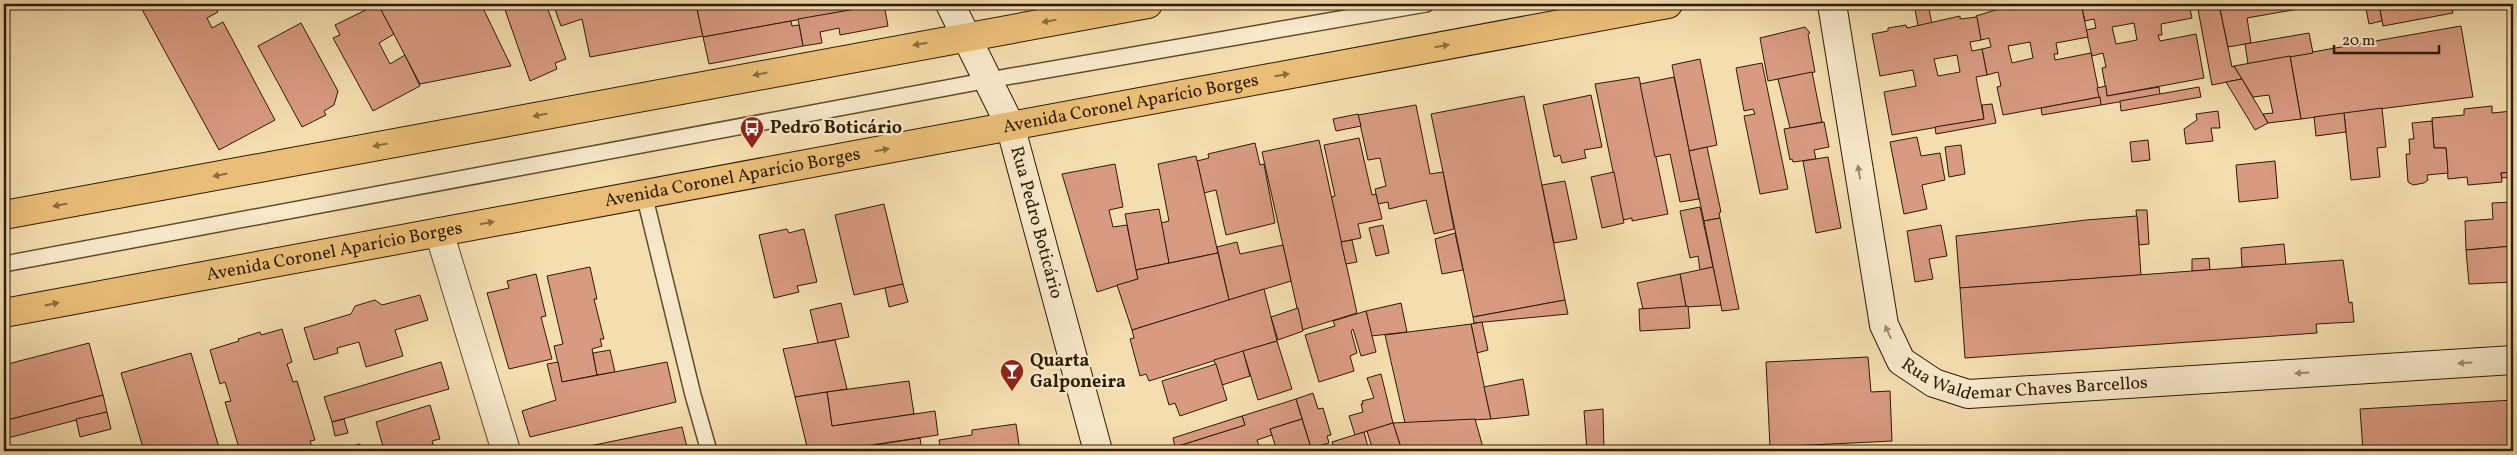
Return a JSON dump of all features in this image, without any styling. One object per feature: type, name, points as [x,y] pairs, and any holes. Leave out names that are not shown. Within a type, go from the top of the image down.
[{"type":"main road","points":[[4,215],[1148,4]]},
{"type":"main road","name":"Avenida Coronel Aparício Borges","points":[[4,313],[1668,4]]},
{"type":"street","name":"Rua Pedro Boticário","points":[[950,4],[968,36],[1010,125],[1098,451]]},
{"type":"street","name":"Rua Waldemar Chaves Barcellos","points":[[1832,4],[1884,325],[1901,361],[1934,383],[1968,394],[2513,360]]},
{"type":"street","points":[[439,232],[506,451]]},
{"type":"lane","points":[[4,264],[989,80],[1426,4]]},
{"type":"lane","points":[[1586,4],[1617,13]]},
{"type":"lane","points":[[644,194],[693,395],[709,451]]},
{"type":"building","points":[[139,4],[214,4],[218,12],[207,18],[212,28],[223,22],[275,120],[219,150]]},
{"type":"building","points":[[378,4],[394,34],[379,43],[390,64],[405,55],[420,86],[373,111],[333,38],[340,35],[335,25]]},
{"type":"building","points":[[378,4],[481,4],[511,66],[420,84]]},
{"type":"building","points":[[503,4],[546,4],[566,59],[555,63],[557,69],[530,81]]},
{"type":"building","points":[[553,4],[696,4],[703,36],[590,57],[582,19],[561,26]]},
{"type":"building","points":[[696,4],[884,4],[703,37]]},
{"type":"building","points":[[884,4],[888,26],[840,35],[839,28],[820,32],[822,43],[803,46],[798,19]]},
{"type":"building","points":[[1914,4],[1928,4],[1932,24],[1918,26]]},
{"type":"building","points":[[2040,4],[2081,4],[2088,37],[2056,43],[2058,54],[2054,54],[2055,60],[2091,53],[2100,97],[2003,115],[1997,87],[2001,86],[1998,72],[1987,75],[1982,49],[1991,47],[1989,38],[1981,40],[1976,16],[2008,6],[2009,10]],"holes":[[[2030,42],[2033,58],[2012,63],[2008,46]]]},
{"type":"building","points":[[2081,4],[2189,4],[2192,18],[2161,24],[2162,35],[2158,35],[2160,41],[2196,34],[2204,78],[2107,96],[2102,68],[2106,67],[2103,53],[2092,56],[2086,30],[2096,28],[2094,19],[2085,21]],"holes":[[[2134,23],[2137,40],[2116,44],[2112,27]]]},
{"type":"building","points":[[2197,4],[2219,4],[2232,67],[2234,66],[2242,79],[2212,85]]},
{"type":"building","points":[[2219,4],[2303,4],[2304,8],[2247,18],[2251,43],[2228,47]]},
{"type":"building","points":[[2365,4],[2379,4],[2382,21],[2369,24]]},
{"type":"building","points":[[2379,4],[2451,4],[2453,13],[2383,26]]},
{"type":"building","points":[[1960,16],[1960,19],[1977,17],[1981,40],[1970,42],[1972,51],[1982,49],[1987,75],[1976,77],[1984,119],[1892,135],[1884,92],[1916,86],[1913,70],[1880,76],[1872,34],[1888,31],[1888,28],[1906,25],[1907,28]],"holes":[[[1957,55],[1960,72],[1938,76],[1934,59]]]},
{"type":"building","points":[[791,21],[792,26],[799,25],[803,46],[709,64],[703,37]]},
{"type":"building","points":[[301,23],[338,91],[334,105],[324,111],[326,115],[302,127],[258,46]]},
{"type":"building","points":[[2461,26],[2473,97],[2301,119],[2290,56]]},
{"type":"building","points":[[1805,27],[1810,33],[1808,34],[1815,72],[1768,81],[1760,38]]},
{"type":"building","points":[[2309,33],[2313,53],[2248,64],[2245,44]]},
{"type":"building","points":[[2290,56],[2301,119],[2268,123],[2263,114],[2273,113],[2269,95],[2253,97],[2234,66]]},
{"type":"building","points":[[1700,59],[1717,145],[1689,151],[1672,65]]},
{"type":"building","points":[[1762,63],[1788,189],[1760,194],[1744,116],[1755,114],[1753,109],[1744,111],[1736,68]]},
{"type":"building","points":[[1812,72],[1822,122],[1790,128],[1778,79]]},
{"type":"building","points":[[1639,77],[1668,214],[1632,221],[1632,218],[1623,220],[1595,84]]},
{"type":"building","points":[[1674,77],[1699,199],[1680,202],[1670,154],[1655,157],[1640,84]]},
{"type":"building","points":[[2242,79],[2268,123],[2255,130],[2226,82]]},
{"type":"building","points":[[2106,86],[2107,96],[2159,87],[2160,95],[2101,105],[2097,88]]},
{"type":"building","points":[[2199,87],[2201,97],[2121,111],[2120,101]]},
{"type":"building","points":[[1591,95],[1602,147],[1584,150],[1586,158],[1562,163],[1560,155],[1554,157],[1543,105]]},
{"type":"building","points":[[1524,96],[1565,300],[1473,317],[1431,114]]},
{"type":"building","points":[[2100,97],[2101,105],[2042,115],[2041,108]]},
{"type":"building","points":[[1992,104],[1996,123],[1936,134],[1935,127],[1984,119],[1982,105]]},
{"type":"building","points":[[1416,105],[1430,174],[1443,172],[1454,229],[1434,234],[1426,200],[1389,209],[1388,202],[1378,204],[1375,189],[1386,186],[1380,158],[1368,160],[1358,115]]},
{"type":"building","points":[[2492,106],[2492,113],[2513,111],[2513,172],[2501,173],[2502,182],[2468,185],[2467,177],[2448,179],[2446,148],[2434,148],[2432,118],[2464,115],[2464,109]]},
{"type":"building","points":[[2382,108],[2386,147],[2377,148],[2380,177],[2351,180],[2344,113]]},
{"type":"building","points":[[2218,111],[2220,128],[2211,128],[2213,141],[2186,144],[2184,129],[2197,120],[2196,114]]},
{"type":"building","points":[[2344,113],[2346,132],[2316,136],[2314,117]]},
{"type":"building","points":[[1358,114],[1361,126],[1336,131],[1333,119]]},
{"type":"building","points":[[2432,121],[2434,148],[2446,148],[2448,173],[2427,175],[2428,180],[2424,183],[2413,185],[2408,182],[2406,154],[2410,154],[2409,139],[2414,139],[2412,123]]},
{"type":"building","points":[[1824,122],[1829,147],[1814,150],[1816,159],[1793,162],[1792,159],[1790,160],[1784,129]]},
{"type":"building","points":[[1917,137],[1921,156],[1940,153],[1945,180],[1922,185],[1927,209],[1904,214],[1890,142]]},
{"type":"building","points":[[1359,138],[1372,195],[1376,194],[1382,219],[1358,224],[1361,238],[1341,242],[1331,197],[1335,196],[1324,145]]},
{"type":"building","points":[[1319,140],[1357,313],[1302,330],[1262,152]]},
{"type":"building","points":[[2148,140],[2150,160],[2132,162],[2130,142]]},
{"type":"building","points":[[1255,143],[1260,165],[1264,164],[1275,223],[1226,235],[1216,190],[1204,193],[1197,161],[1209,158],[1208,154]]},
{"type":"building","points":[[1961,145],[1965,174],[1949,177],[1945,147]]},
{"type":"building","points":[[1707,147],[1721,212],[1719,213],[1720,218],[1704,221],[1689,151]]},
{"type":"building","points":[[1196,156],[1218,253],[1169,263],[1161,223],[1169,221],[1158,164]]},
{"type":"building","points":[[1828,157],[1841,228],[1816,233],[1803,161]]},
{"type":"building","points":[[2275,161],[2278,198],[2239,202],[2236,165]]},
{"type":"building","points":[[1115,164],[1123,207],[1109,210],[1113,227],[1127,225],[1138,279],[1097,292],[1062,174]]},
{"type":"building","points":[[1614,172],[1624,223],[1602,228],[1591,177]]},
{"type":"building","points":[[2513,172],[2513,177],[2502,178],[2501,173]]},
{"type":"building","points":[[1565,181],[1577,239],[1554,243],[1542,185]]},
{"type":"building","points":[[2513,202],[2513,246],[2466,250],[2465,221],[2493,219],[2492,203]]},
{"type":"building","points":[[884,204],[903,284],[854,295],[835,215]]},
{"type":"building","points":[[1700,207],[1713,267],[1700,270],[1698,256],[1690,258],[1680,211]]},
{"type":"building","points":[[1159,209],[1169,263],[1136,270],[1125,214]]},
{"type":"building","points":[[2136,210],[2147,210],[2149,244],[2139,245]]},
{"type":"building","points":[[2137,216],[2141,275],[1960,288],[1956,236],[2086,220]]},
{"type":"building","points":[[1720,218],[1739,309],[1722,311],[1704,221]]},
{"type":"building","points":[[1383,225],[1389,253],[1376,256],[1369,228]]},
{"type":"building","points":[[1941,225],[1947,256],[1929,259],[1933,279],[1915,282],[1907,231]]},
{"type":"building","points":[[787,229],[789,233],[804,229],[817,282],[797,286],[799,292],[774,298],[759,235]]},
{"type":"building","points":[[1455,233],[1463,270],[1442,274],[1435,239]]},
{"type":"building","points":[[1352,240],[1357,262],[1346,264],[1341,242]]},
{"type":"building","points":[[1237,242],[1240,254],[1283,245],[1291,281],[1229,300],[1217,247]]},
{"type":"building","points":[[2284,244],[2286,265],[2242,267],[2241,248]]},
{"type":"building","points":[[2513,246],[2513,282],[2469,284],[2466,250]]},
{"type":"building","points":[[1218,253],[1229,300],[1132,330],[1117,285],[1138,279],[1136,270]]},
{"type":"building","points":[[2209,258],[2210,270],[2192,271],[2192,259]]},
{"type":"building","points":[[2343,260],[2349,303],[2352,302],[2354,322],[2316,324],[2317,333],[1965,358],[1960,288]]},
{"type":"building","points":[[590,267],[597,299],[594,299],[604,339],[600,339],[602,346],[592,349],[597,375],[562,382],[554,346],[563,344],[547,276]]},
{"type":"building","points":[[1713,267],[1721,305],[1686,307],[1680,274]]},
{"type":"building","points":[[536,274],[546,316],[541,317],[552,359],[509,369],[487,293],[509,288],[507,281]]},
{"type":"building","points":[[1680,274],[1686,307],[1643,309],[1637,283]]},
{"type":"building","points":[[903,284],[908,302],[889,307],[885,288]]},
{"type":"building","points":[[1264,289],[1277,341],[1149,381],[1146,374],[1140,376],[1130,339],[1134,338],[1132,330]]},
{"type":"building","points":[[420,295],[428,320],[395,330],[403,356],[366,367],[359,342],[337,348],[338,353],[314,360],[304,328],[351,314],[355,306],[375,300],[382,305]]},
{"type":"building","points":[[1565,300],[1568,314],[1474,323],[1473,317]]},
{"type":"building","points":[[841,303],[849,337],[818,343],[810,310]]},
{"type":"building","points":[[1401,303],[1407,332],[1371,336],[1366,311]]},
{"type":"building","points":[[1688,306],[1690,328],[1640,331],[1639,309]]},
{"type":"building","points":[[1298,308],[1303,331],[1278,340],[1271,317]]},
{"type":"building","points":[[1366,311],[1376,352],[1361,356],[1353,329],[1351,331],[1357,353],[1350,356],[1354,371],[1319,382],[1305,335],[1335,326],[1333,321]]},
{"type":"building","points":[[1482,322],[1488,350],[1477,353],[1471,324]]},
{"type":"building","points":[[1471,324],[1491,419],[1405,423],[1385,335]]},
{"type":"building","points":[[282,329],[292,362],[287,364],[293,382],[297,381],[315,440],[310,441],[313,450],[317,448],[318,451],[240,451],[225,402],[231,401],[225,382],[220,384],[210,350],[260,332],[261,335]]},
{"type":"building","points":[[835,340],[847,389],[795,397],[783,349]]},
{"type":"building","points":[[1277,341],[1292,389],[1258,400],[1243,351]]},
{"type":"building","points":[[89,343],[103,395],[4,421],[4,365]]},
{"type":"building","points":[[610,350],[615,372],[597,375],[593,353]]},
{"type":"building","points":[[1243,351],[1250,376],[1222,385],[1214,360]]},
{"type":"building","points":[[191,353],[220,451],[144,451],[121,373]]},
{"type":"building","points":[[1868,357],[1871,392],[1890,391],[1892,441],[1770,447],[1766,362]]},
{"type":"building","points":[[441,362],[449,389],[332,422],[324,397]]},
{"type":"building","points":[[558,362],[562,382],[667,362],[676,402],[530,437],[522,411],[556,400],[547,364]]},
{"type":"building","points":[[1216,364],[1227,400],[1180,416],[1175,403],[1169,405],[1162,381]]},
{"type":"building","points":[[1381,374],[1393,423],[1355,435],[1349,416],[1363,412],[1362,401],[1374,398],[1367,378]]},
{"type":"building","points":[[1523,379],[1529,415],[1491,419],[1484,387]]},
{"type":"building","points":[[909,381],[914,414],[832,426],[827,392]]},
{"type":"building","points":[[827,392],[832,426],[935,411],[938,435],[831,451],[808,451],[795,397]]},
{"type":"building","points":[[1313,393],[1318,409],[1323,408],[1331,435],[1327,436],[1329,443],[1311,448],[1296,399]]},
{"type":"building","points":[[103,395],[107,412],[4,439],[4,421]]},
{"type":"building","points":[[1296,399],[1302,419],[1270,429],[1272,435],[1257,440],[1261,451],[1177,451],[1175,447],[1245,425],[1242,416]]},
{"type":"building","points":[[2513,400],[2513,451],[2363,451],[2360,409]]},
{"type":"building","points":[[430,405],[440,439],[432,441],[435,451],[384,450],[376,422]]},
{"type":"building","points":[[1603,409],[1604,451],[1587,451],[1584,411]]},
{"type":"building","points":[[107,412],[111,429],[80,437],[76,419]]},
{"type":"building","points":[[1242,416],[1245,425],[1175,447],[1173,438]]},
{"type":"building","points":[[344,419],[348,433],[335,436],[332,422]]},
{"type":"building","points":[[1302,419],[1311,448],[1301,451],[1277,451],[1270,429]]},
{"type":"building","points":[[1475,419],[1484,451],[1402,451],[1393,423]]},
{"type":"building","points":[[1393,423],[1402,451],[1373,451],[1367,431]]},
{"type":"building","points":[[1016,424],[1020,451],[941,451],[939,440],[972,435],[972,430]]},
{"type":"building","points":[[682,427],[688,451],[565,451]]},
{"type":"building","points":[[1364,432],[1369,451],[1335,451],[1332,442]]},
{"type":"building","points":[[920,438],[922,451],[863,451],[862,447]]},
{"type":"building","points":[[360,444],[362,451],[339,451],[339,450]]},
{"type":"place","name":"Pedro Boticário","points":[[752,149]]},
{"type":"place","name":"Quarta Galponeira","points":[[1012,392]]}]
